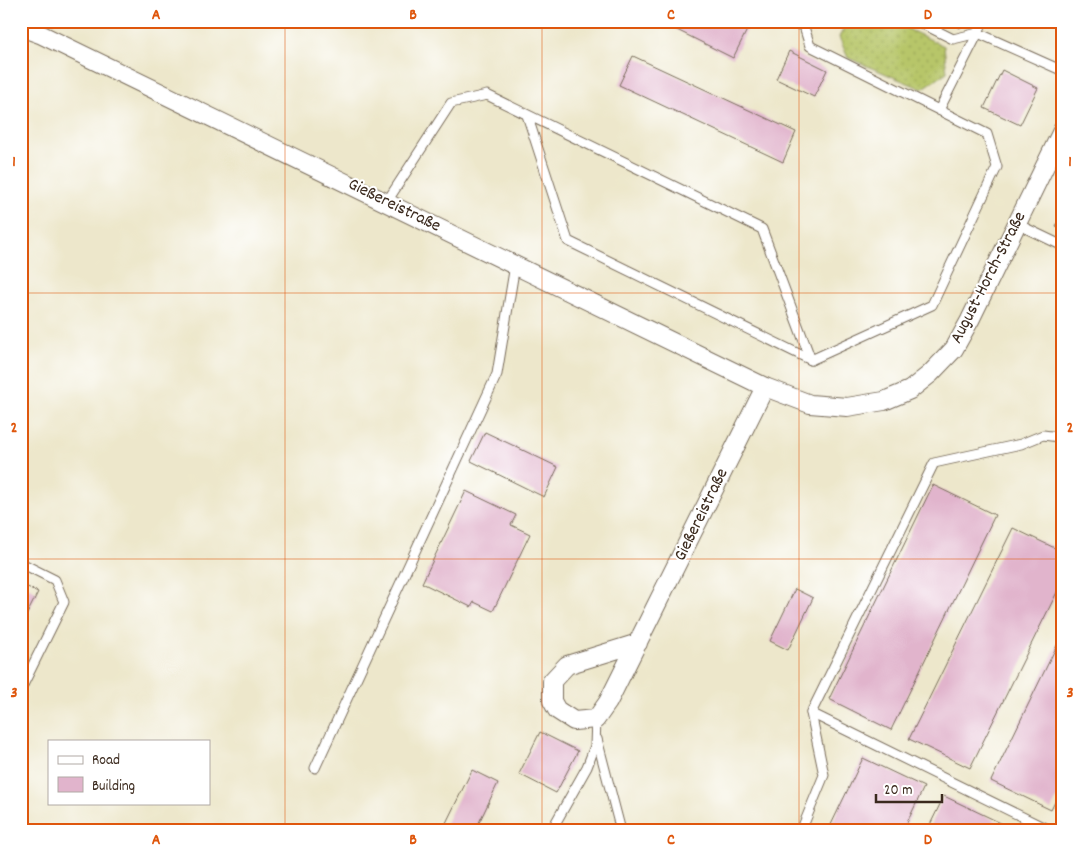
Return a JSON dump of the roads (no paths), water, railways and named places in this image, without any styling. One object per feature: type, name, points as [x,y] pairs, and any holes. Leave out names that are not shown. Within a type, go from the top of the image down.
[{"type":"street","name":"Gießereistraße","points":[[21,27],[40,34],[765,387],[810,404],[847,407],[884,401]]},
{"type":"street","name":"August-Horch-Straße","points":[[884,401],[910,390],[930,374],[954,349],[1063,129]]},
{"type":"street","name":"Gießereistraße","points":[[596,727],[765,387]]},
{"type":"street","points":[[596,727],[574,721],[557,710],[552,701],[552,681],[567,665],[638,643]]},
{"type":"lane","points":[[791,21],[806,24],[810,46],[987,134],[997,167],[932,305],[811,360]]},
{"type":"lane","points":[[917,21],[953,39],[978,33],[1063,71]]},
{"type":"lane","points":[[939,110],[983,21]]},
{"type":"lane","points":[[386,203],[451,103],[487,95],[762,229],[811,360]]},
{"type":"lane","points":[[527,115],[568,241],[811,360]]},
{"type":"lane","points":[[1017,224],[1063,246]]},
{"type":"lane","points":[[315,768],[497,374],[515,265]]},
{"type":"lane","points":[[801,831],[824,775],[812,713],[934,463],[1021,444],[1044,434],[1059,437],[1063,435]]},
{"type":"lane","points":[[21,563],[55,580],[64,602],[21,689]]},
{"type":"lane","points":[[812,713],[1051,831]]},
{"type":"lane","points":[[551,831],[587,767],[595,746],[596,727]]},
{"type":"lane","points":[[596,727],[621,831]]}]
